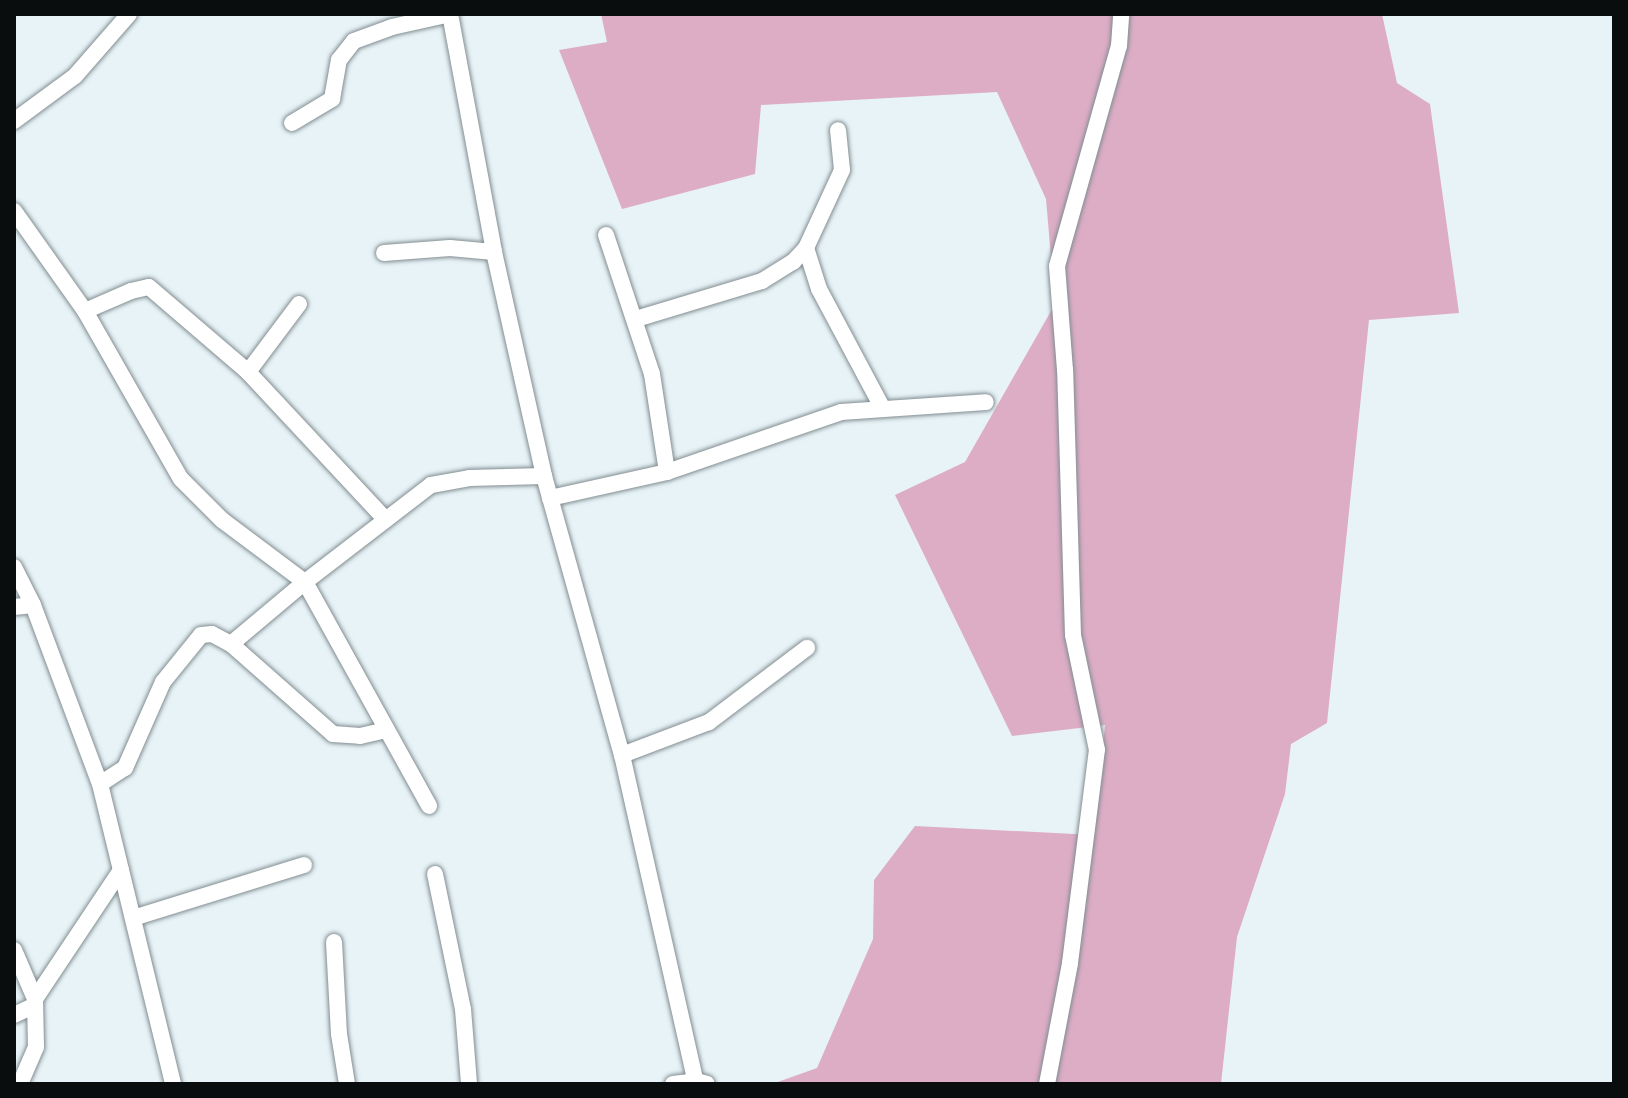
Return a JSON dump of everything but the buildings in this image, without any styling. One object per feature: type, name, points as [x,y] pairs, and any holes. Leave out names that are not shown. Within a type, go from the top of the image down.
[{"type":"street","points":[[14,121],[75,76],[129,14]]},
{"type":"street","points":[[292,123],[332,99],[339,60],[354,41],[392,27],[450,14],[494,252],[544,476],[622,755],[700,1083],[673,1084]]},
{"type":"street","points":[[1047,1084],[1070,963],[1097,750],[1073,635],[1065,370],[1057,266],[1119,46],[1121,14]]},
{"type":"street","points":[[636,319],[762,281],[793,262],[806,248],[842,170],[838,130]]},
{"type":"street","points":[[14,211],[85,311],[181,479],[222,520],[305,582],[429,806]]},
{"type":"street","points":[[606,235],[652,374],[667,472]]},
{"type":"street","points":[[384,253],[421,248],[494,252]]},
{"type":"street","points":[[806,248],[819,289],[882,407]]},
{"type":"street","points":[[85,311],[131,291],[149,287],[248,372],[386,520]]},
{"type":"street","points":[[248,372],[299,304]]},
{"type":"street","points":[[550,498],[667,472],[841,412],[986,402]]},
{"type":"street","points":[[231,644],[305,582],[431,485],[469,478],[544,476]]},
{"type":"street","points":[[14,567],[33,605],[100,784],[173,1084]]},
{"type":"street","points":[[14,607],[33,605]]},
{"type":"street","points":[[100,784],[125,768],[163,682],[196,639],[212,634],[231,644],[333,734],[360,736],[386,730]]},
{"type":"street","points":[[622,755],[709,722],[807,648]]},
{"type":"street","points":[[133,918],[304,865]]},
{"type":"street","points":[[14,1015],[35,1002],[121,870]]},
{"type":"street","points":[[435,874],[463,1009],[469,1084]]},
{"type":"street","points":[[334,942],[339,1034],[347,1084]]},
{"type":"street","points":[[14,950],[35,1002],[36,1047],[32,1064],[20,1084]]},
{"type":"shaded area","points":[[601,14],[1382,14],[1397,83],[1430,104],[1459,313],[1369,320],[1327,723],[1291,744],[1285,794],[1237,937],[1221,1084],[772,1084],[817,1068],[873,939],[874,880],[915,826],[1094,835],[1105,725],[1012,736],[895,495],[965,462],[1055,304],[1046,199],[997,92],[761,105],[755,174],[622,209],[559,50],[607,42]]}]
